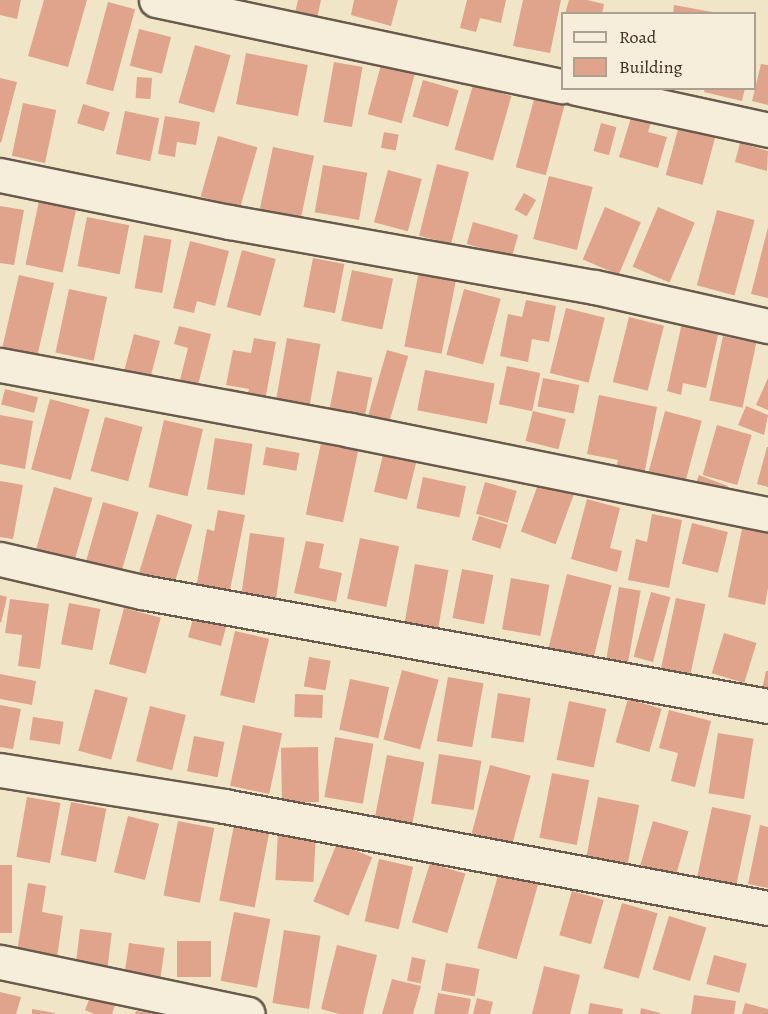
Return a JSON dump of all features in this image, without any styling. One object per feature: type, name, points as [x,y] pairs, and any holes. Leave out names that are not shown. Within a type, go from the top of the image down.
[{"type":"street","points":[[156,0],[561,86]]},
{"type":"street","points":[[585,90],[768,130]]},
{"type":"street","points":[[0,175],[229,222],[595,286],[768,326]]},
{"type":"street","points":[[0,365],[362,432],[768,514]]},
{"type":"street","points":[[0,559],[142,592],[768,706]]},
{"type":"street","points":[[0,770],[224,806],[768,908]]},
{"type":"street","points":[[0,962],[248,1014]]},
{"type":"building","points":[[0,0],[21,0],[17,19],[0,15]]},
{"type":"building","points":[[44,0],[87,0],[68,67],[28,56]]},
{"type":"building","points":[[298,0],[321,0],[317,18],[295,13]]},
{"type":"building","points":[[354,0],[398,0],[391,26],[351,15]]},
{"type":"building","points":[[467,0],[506,0],[501,23],[480,18],[476,32],[460,28]]},
{"type":"building","points":[[523,0],[561,0],[550,53],[513,46]]},
{"type":"building","points":[[569,0],[587,0],[604,4],[602,12],[566,12]]},
{"type":"building","points":[[108,2],[135,9],[113,91],[86,84]]},
{"type":"building","points":[[674,5],[712,12],[673,12]]},
{"type":"building","points":[[139,29],[171,37],[162,74],[130,66]]},
{"type":"building","points":[[195,45],[231,55],[214,113],[178,103]]},
{"type":"building","points":[[246,53],[308,65],[298,116],[236,104]]},
{"type":"building","points":[[382,61],[416,70],[402,123],[368,114]]},
{"type":"building","points":[[334,62],[363,67],[352,127],[323,122]]},
{"type":"building","points":[[761,64],[768,65],[768,105],[752,101]]},
{"type":"building","points":[[137,77],[152,78],[150,99],[136,98]]},
{"type":"building","points":[[0,78],[17,82],[1,143],[0,142]]},
{"type":"building","points":[[423,80],[459,90],[448,127],[413,117]]},
{"type":"building","points":[[473,85],[511,96],[493,160],[455,149]]},
{"type":"building","points":[[704,90],[745,90],[742,101],[704,92]]},
{"type":"building","points":[[536,92],[566,100],[546,175],[516,167]]},
{"type":"building","points":[[23,103],[56,110],[45,163],[12,156]]},
{"type":"building","points":[[83,104],[110,112],[104,131],[77,123]]},
{"type":"building","points":[[634,108],[654,113],[648,132],[667,137],[658,168],[619,157]]},
{"type":"building","points":[[125,111],[159,118],[150,161],[116,154]]},
{"type":"building","points":[[165,116],[200,122],[196,145],[177,142],[175,157],[158,154]]},
{"type":"building","points":[[681,118],[718,128],[702,185],[666,175]]},
{"type":"building","points":[[601,123],[616,127],[609,155],[593,151]]},
{"type":"building","points":[[384,132],[399,135],[396,151],[381,148]]},
{"type":"building","points":[[218,136],[257,147],[240,208],[201,197]]},
{"type":"building","points":[[740,143],[768,151],[767,171],[735,162]]},
{"type":"building","points":[[273,147],[314,156],[299,225],[258,216]]},
{"type":"building","points":[[437,164],[469,172],[451,244],[419,236]]},
{"type":"building","points":[[323,165],[367,173],[359,220],[315,212]]},
{"type":"building","points":[[388,170],[422,179],[408,231],[374,222]]},
{"type":"building","points":[[549,176],[593,187],[577,250],[533,239]]},
{"type":"building","points":[[524,193],[536,200],[527,216],[514,209]]},
{"type":"building","points":[[39,201],[76,209],[63,272],[25,265]]},
{"type":"building","points":[[0,206],[24,210],[14,265],[0,263]]},
{"type":"building","points":[[605,207],[641,222],[619,275],[583,259]]},
{"type":"building","points":[[658,207],[695,223],[669,282],[633,267]]},
{"type":"building","points":[[717,210],[755,220],[734,295],[697,285]]},
{"type":"building","points":[[87,217],[129,225],[120,274],[77,266]]},
{"type":"building","points":[[473,222],[518,235],[512,257],[467,244]]},
{"type":"building","points":[[768,227],[768,298],[751,294]]},
{"type":"building","points":[[144,235],[172,240],[162,293],[135,288]]},
{"type":"building","points":[[190,241],[229,251],[215,306],[197,301],[194,313],[173,308]]},
{"type":"building","points":[[242,250],[276,259],[261,316],[227,307]]},
{"type":"building","points":[[313,258],[344,264],[335,313],[303,307]]},
{"type":"building","points":[[352,270],[393,279],[382,330],[341,321]]},
{"type":"building","points":[[419,271],[456,278],[442,354],[404,347]]},
{"type":"building","points":[[19,275],[54,283],[36,361],[1,353]]},
{"type":"building","points":[[69,289],[107,297],[94,361],[55,353]]},
{"type":"building","points":[[464,289],[501,299],[483,365],[446,355]]},
{"type":"building","points":[[526,300],[556,306],[549,342],[532,339],[528,362],[500,356],[508,314],[522,317]]},
{"type":"building","points":[[566,308],[605,318],[589,383],[550,373]]},
{"type":"building","points":[[629,317],[664,326],[648,391],[613,382]]},
{"type":"building","points":[[683,318],[720,326],[706,388],[683,383],[681,395],[667,391]]},
{"type":"building","points":[[179,326],[211,334],[197,389],[179,384],[188,348],[174,344]]},
{"type":"building","points":[[134,334],[160,341],[150,378],[124,371]]},
{"type":"building","points":[[723,336],[756,343],[743,408],[709,401]]},
{"type":"building","points":[[254,338],[276,342],[264,405],[246,402],[249,389],[226,385],[233,350],[251,353]]},
{"type":"building","points":[[287,338],[320,344],[309,408],[276,402]]},
{"type":"building","points":[[387,350],[408,356],[387,428],[366,422]]},
{"type":"building","points":[[507,366],[540,373],[532,411],[499,404]]},
{"type":"building","points":[[425,370],[495,384],[487,424],[417,410]]},
{"type":"building","points":[[337,371],[372,378],[364,422],[328,415]]},
{"type":"building","points":[[543,378],[579,385],[574,414],[537,406]]},
{"type":"building","points":[[768,378],[768,410],[756,405]]},
{"type":"building","points":[[229,388],[247,392],[244,403],[227,399]]},
{"type":"building","points":[[5,389],[38,397],[34,413],[1,405]]},
{"type":"building","points":[[599,395],[657,407],[643,481],[614,476],[618,460],[587,454]]},
{"type":"building","points":[[50,399],[90,410],[71,480],[31,470]]},
{"type":"building","points":[[746,406],[768,415],[764,435],[738,425]]},
{"type":"building","points":[[533,411],[566,419],[558,449],[526,441]]},
{"type":"building","points":[[665,411],[702,421],[684,488],[647,479]]},
{"type":"building","points":[[0,415],[33,421],[25,469],[0,464]]},
{"type":"building","points":[[105,417],[143,427],[128,481],[91,471]]},
{"type":"building","points":[[164,420],[203,429],[187,496],[148,487]]},
{"type":"building","points":[[717,425],[752,435],[737,485],[703,475]]},
{"type":"building","points":[[215,438],[253,444],[244,495],[207,489]]},
{"type":"building","points":[[321,443],[358,451],[343,522],[306,514]]},
{"type":"building","points":[[266,447],[299,453],[296,471],[263,465]]},
{"type":"building","points":[[385,447],[418,455],[407,500],[374,492]]},
{"type":"building","points":[[768,447],[768,487],[757,484]]},
{"type":"building","points":[[699,475],[728,486],[722,501],[693,490]]},
{"type":"building","points":[[423,477],[466,486],[459,517],[416,508]]},
{"type":"building","points":[[540,479],[575,492],[556,544],[521,532]]},
{"type":"building","points":[[0,481],[23,485],[13,539],[0,537]]},
{"type":"building","points":[[485,482],[517,491],[508,523],[476,514]]},
{"type":"building","points":[[54,487],[92,498],[73,564],[35,553]]},
{"type":"building","points":[[587,499],[620,508],[610,548],[622,551],[617,572],[571,559]]},
{"type":"building","points":[[103,502],[139,512],[120,577],[85,566]]},
{"type":"building","points":[[218,510],[245,515],[229,595],[196,588],[207,529],[214,531]]},
{"type":"building","points":[[157,514],[192,525],[175,583],[139,572]]},
{"type":"building","points":[[652,514],[682,520],[669,588],[628,580],[636,539],[647,542]]},
{"type":"building","points":[[479,516],[508,525],[500,549],[472,540]]},
{"type":"building","points":[[692,523],[728,532],[718,573],[682,564]]},
{"type":"building","points":[[743,524],[768,529],[768,588],[765,605],[728,597]]},
{"type":"building","points":[[250,533],[285,538],[275,605],[241,600]]},
{"type":"building","points":[[360,538],[399,546],[386,607],[347,599]]},
{"type":"building","points":[[306,541],[324,544],[319,568],[342,573],[336,602],[294,593]]},
{"type":"building","points":[[415,564],[448,570],[438,628],[405,622]]},
{"type":"building","points":[[462,569],[493,575],[484,624],[452,618]]},
{"type":"building","points":[[567,574],[612,585],[592,666],[547,655]]},
{"type":"building","points":[[511,578],[549,585],[540,636],[502,629]]},
{"type":"building","points":[[619,587],[641,591],[628,662],[606,658]]},
{"type":"building","points":[[651,592],[670,597],[653,662],[634,657]]},
{"type":"building","points":[[0,595],[7,597],[1,623],[0,622]]},
{"type":"building","points":[[676,598],[705,604],[689,680],[660,673]]},
{"type":"building","points":[[10,599],[49,604],[40,669],[18,666],[22,635],[5,633]]},
{"type":"building","points":[[69,603],[100,609],[92,650],[61,644]]},
{"type":"building","points":[[124,608],[161,618],[146,674],[109,664]]},
{"type":"building","points":[[194,615],[227,624],[221,646],[188,637]]},
{"type":"building","points":[[235,631],[269,639],[254,703],[220,695]]},
{"type":"building","points":[[724,633],[757,643],[744,683],[712,673]]},
{"type":"building","points":[[309,657],[331,661],[325,690],[304,687]]},
{"type":"building","points":[[402,670],[439,680],[420,749],[383,740]]},
{"type":"building","points":[[766,671],[768,671],[768,691],[762,689]]},
{"type":"building","points":[[0,674],[36,681],[32,705],[0,699]]},
{"type":"building","points":[[448,677],[483,683],[472,747],[437,741]]},
{"type":"building","points":[[350,679],[389,687],[378,738],[339,730]]},
{"type":"building","points":[[95,689],[128,698],[111,760],[78,751]]},
{"type":"building","points":[[498,693],[531,698],[524,743],[491,737]]},
{"type":"building","points":[[295,694],[323,695],[322,718],[294,717]]},
{"type":"building","points":[[628,699],[662,709],[649,752],[616,742]]},
{"type":"building","points":[[569,701],[606,709],[594,768],[557,760]]},
{"type":"building","points":[[0,705],[21,709],[13,749],[0,747]]},
{"type":"building","points":[[150,706],[186,715],[172,770],[136,761]]},
{"type":"building","points":[[669,710],[711,721],[695,787],[671,781],[678,753],[659,748]]},
{"type":"building","points":[[33,717],[64,722],[60,745],[29,740]]},
{"type":"building","points":[[243,725],[282,733],[269,794],[230,786]]},
{"type":"building","points":[[718,733],[754,739],[744,799],[708,793]]},
{"type":"building","points":[[194,736],[224,742],[218,777],[187,771]]},
{"type":"building","points":[[335,737],[373,744],[363,804],[324,797]]},
{"type":"building","points":[[318,747],[319,802],[282,803],[281,748]]},
{"type":"building","points":[[439,754],[481,761],[474,810],[431,803]]},
{"type":"building","points":[[387,755],[424,762],[412,826],[375,819]]},
{"type":"building","points":[[490,765],[531,776],[512,844],[472,834]]},
{"type":"building","points":[[552,773],[589,780],[577,845],[539,838]]},
{"type":"building","points":[[27,797],[60,803],[50,863],[16,857]]},
{"type":"building","points":[[598,797],[639,805],[627,870],[585,862]]},
{"type":"building","points":[[71,802],[106,809],[96,862],[61,855]]},
{"type":"building","points":[[712,807],[751,815],[736,887],[697,878]]},
{"type":"building","points":[[128,816],[159,824],[145,880],[114,872]]},
{"type":"building","points":[[178,821],[214,828],[200,903],[163,896]]},
{"type":"building","points":[[653,821],[689,831],[676,875],[640,865]]},
{"type":"building","points":[[234,825],[269,832],[255,907],[219,901]]},
{"type":"building","points":[[760,825],[768,827],[768,888],[748,884]]},
{"type":"building","points":[[278,831],[316,833],[313,882],[275,880]]},
{"type":"building","points":[[337,843],[372,857],[349,916],[313,901]]},
{"type":"building","points":[[379,859],[413,867],[399,929],[365,921]]},
{"type":"building","points":[[430,863],[465,874],[447,933],[412,922]]},
{"type":"building","points":[[0,865],[12,865],[12,933],[0,933]]},
{"type":"building","points":[[499,872],[538,883],[517,959],[477,948]]},
{"type":"building","points":[[28,883],[46,886],[42,912],[63,916],[57,958],[17,952]]},
{"type":"building","points":[[572,891],[604,900],[591,944],[559,935]]},
{"type":"building","points":[[622,903],[658,913],[639,979],[603,968]]},
{"type":"building","points":[[234,912],[270,919],[257,988],[221,981]]},
{"type":"building","points":[[669,916],[706,927],[690,981],[653,970]]},
{"type":"building","points":[[80,929],[112,933],[107,971],[75,967]]},
{"type":"building","points":[[284,930],[321,936],[309,1009],[272,1003]]},
{"type":"building","points":[[177,941],[211,941],[211,977],[177,977]]},
{"type":"building","points":[[129,943],[165,948],[160,978],[125,973]]},
{"type":"building","points":[[337,945],[377,955],[363,1014],[339,1014],[321,1009]]},
{"type":"building","points":[[714,955],[747,964],[739,993],[706,984]]},
{"type":"building","points":[[412,957],[426,960],[421,983],[407,980]]},
{"type":"building","points":[[446,963],[479,969],[475,996],[441,991]]},
{"type":"building","points":[[544,966],[580,975],[570,1014],[532,1014]]},
{"type":"building","points":[[392,979],[421,986],[413,1014],[382,1014]]},
{"type":"building","points":[[0,992],[21,997],[16,1014],[0,1014]]},
{"type":"building","points":[[438,993],[471,999],[468,1014],[434,1014]]},
{"type":"building","points":[[91,995],[115,1005],[112,1014],[94,1014],[85,1010]]},
{"type":"building","points":[[694,995],[736,1001],[734,1014],[691,1014]]},
{"type":"building","points":[[477,998],[493,1002],[490,1014],[473,1014]]},
{"type":"building","points":[[590,1003],[623,1009],[622,1014],[588,1014]]},
{"type":"building","points":[[745,1003],[768,1009],[768,1014],[742,1014]]},
{"type":"building","points":[[641,1008],[660,1013],[660,1014],[640,1014]]},
{"type":"building","points":[[32,1009],[55,1013],[55,1014],[32,1014]]},
{"type":"building","points":[[136,1011],[151,1013],[151,1014],[135,1014]]}]
